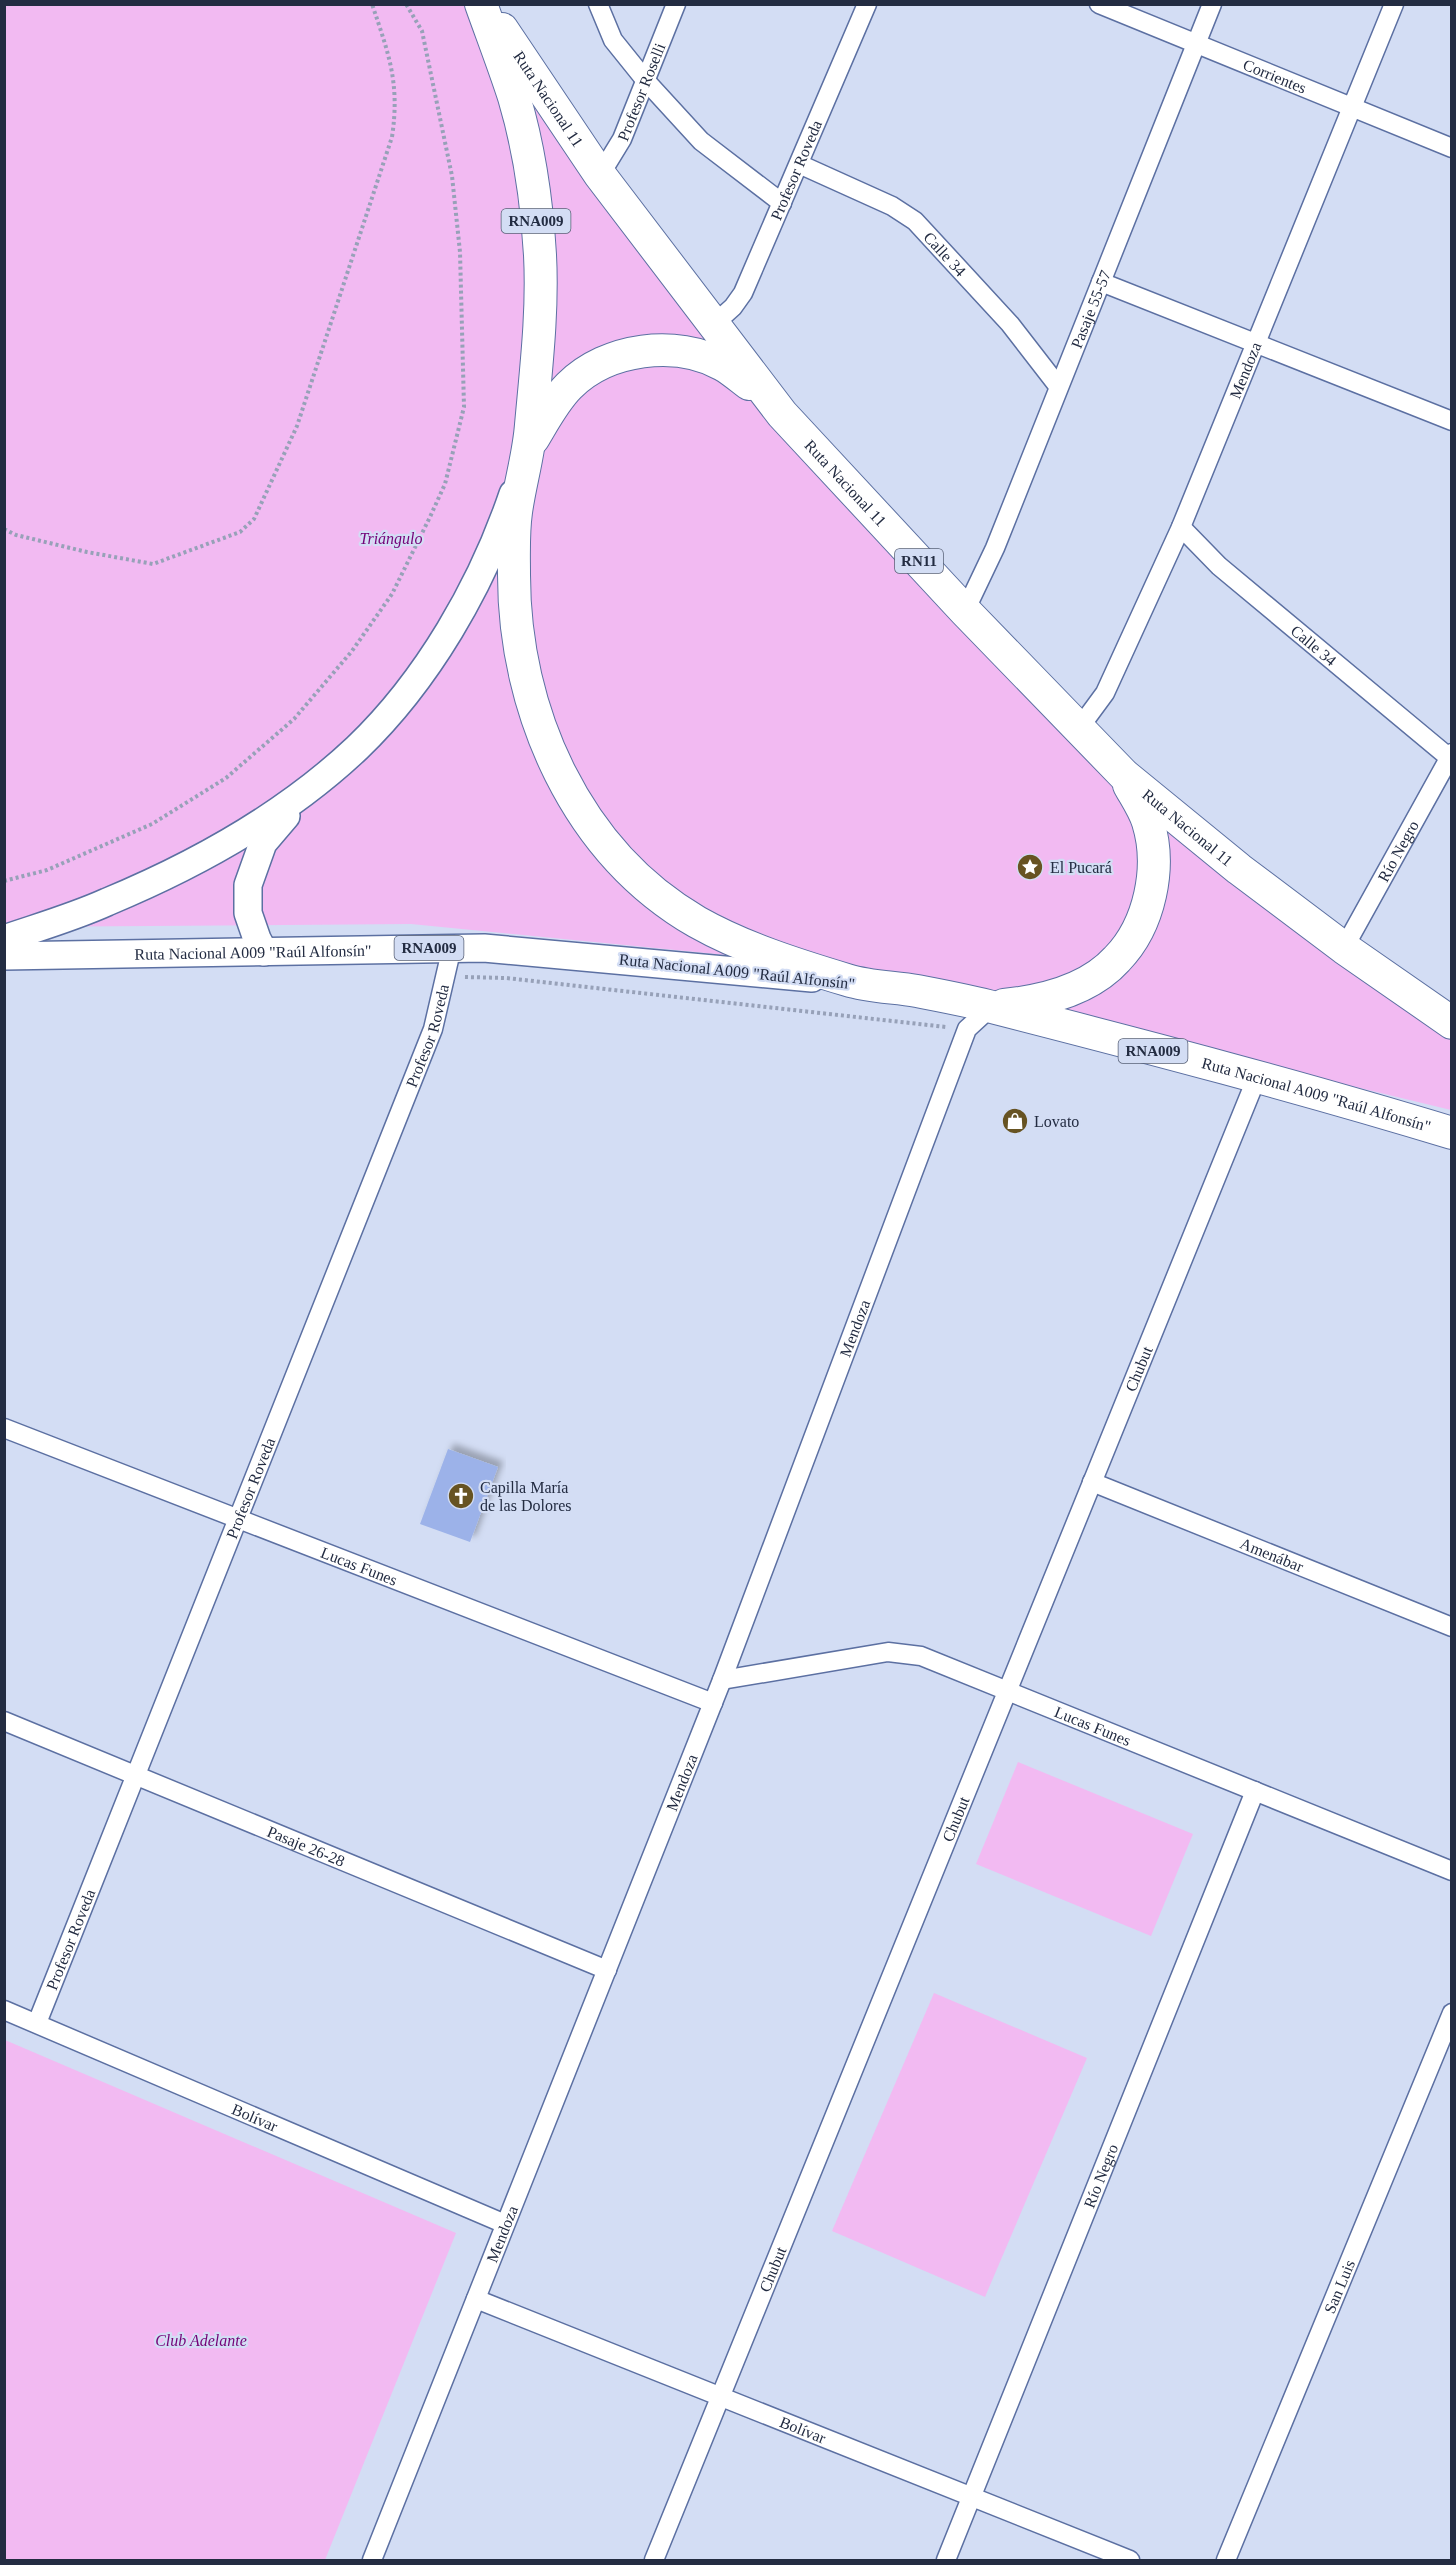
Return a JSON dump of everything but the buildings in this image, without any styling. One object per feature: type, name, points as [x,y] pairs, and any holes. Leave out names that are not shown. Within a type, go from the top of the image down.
[{"type":"highway","name":"Ruta Nacional 11","points":[[483,4],[600,175],[782,414],[965,611],[1080,727],[1124,775],[1239,869],[1344,948],[1452,1023]]},
{"type":"highway","name":"RNA009","points":[[483,4],[515,101],[535,212],[540,258],[538,328],[529,445],[515,515],[514,581],[519,639],[543,738],[578,805],[598,836],[622,863],[695,921],[737,941],[852,982]]},
{"type":"highway","name":"RNA009","points":[[529,445],[552,407],[570,385],[602,363],[633,353],[666,350],[697,356],[723,365],[782,414]]},
{"type":"highway","name":"RNA009","points":[[991,1007],[1022,1004],[1071,990],[1117,960],[1135,932],[1150,897],[1155,856],[1148,820],[1124,775]]},
{"type":"highway","name":"Ruta Nacional A009 \"Raúl Alfonsín\"","points":[[852,982],[991,1007],[1345,1100],[1452,1133]]},
{"type":"main road","name":"RNA009","points":[[4,939],[106,903],[184,866],[252,828],[295,799],[357,748],[413,683],[447,632],[484,563],[509,506],[529,445]]},
{"type":"main road","points":[[264,952],[248,913],[248,885],[263,843],[319,780]]},
{"type":"main road","name":"Ruta Nacional A009 \"Raúl Alfonsín\"","points":[[4,956],[452,947],[641,960],[852,982]]},
{"type":"street","points":[[598,4],[613,40],[646,81],[701,141],[782,203]]},
{"type":"street","name":"Profesor Roselli","points":[[600,175],[622,139],[676,4]]},
{"type":"street","name":"Profesor Roveda","points":[[713,325],[733,308],[743,293],[867,4]]},
{"type":"street","name":"Corrientes","points":[[1099,4],[1452,148]]},
{"type":"street","name":"Pasaje 55-57","points":[[965,611],[995,548],[1212,4]]},
{"type":"street","name":"Mendoza","points":[[1080,727],[1105,693],[1181,527],[1394,4]]},
{"type":"street","name":"Calle 34","points":[[799,164],[892,206],[915,221],[1010,324],[1058,386]]},
{"type":"street","points":[[1101,282],[1452,421]]},
{"type":"street","name":"Calle 34","points":[[1181,527],[1219,566],[1451,757]]},
{"type":"street","name":"Río Negro","points":[[1344,948],[1451,757]]},
{"type":"street","name":"Profesor Roveda","points":[[37,2023],[433,1029],[452,947]]},
{"type":"street","name":"Mendoza","points":[[372,2560],[722,1680],[967,1029],[991,1007]]},
{"type":"street","name":"Chubut","points":[[654,2560],[1257,1077]]},
{"type":"street","name":"Lucas Funes","points":[[4,1428],[713,1702]]},
{"type":"street","name":"Amenábar","points":[[1092,1482],[1452,1627]]},
{"type":"street","name":"Lucas Funes","points":[[722,1680],[888,1652],[921,1656],[1452,1871]]},
{"type":"street","name":"Pasaje 26-28","points":[[4,1721],[607,1970]]},
{"type":"street","name":"Río Negro","points":[[946,2560],[1255,1791]]},
{"type":"street","name":"Bolívar","points":[[4,2010],[505,2224]]},
{"type":"street","name":"San Luis","points":[[1226,2560],[1452,2013]]},
{"type":"street","name":"Bolívar","points":[[476,2299],[1130,2560]]},
{"type":"path","points":[[4,529],[16,535],[153,564],[240,531],[254,519],[297,426],[392,136],[397,107],[395,80],[372,4]]},
{"type":"path","points":[[4,881],[47,870],[152,824],[226,778],[294,718],[352,651],[392,594],[430,517],[445,484],[464,407],[460,252],[452,176],[422,31],[406,4]]},
{"type":"path","points":[[446,976],[506,978],[967,1029]]},
{"type":"green space","name":"Triángulo","points":[[4,5],[491,5],[713,325],[1080,727],[1451,1032],[1451,1110],[868,969],[411,924],[5,927]]},
{"type":"green space","points":[[1018,1762],[1193,1834],[1151,1936],[976,1864]]},
{"type":"green space","points":[[934,1993],[1087,2058],[985,2297],[832,2231]]},
{"type":"green space","name":"Club Adelante","points":[[5,2040],[456,2233],[325,2560],[5,2560]]},
{"type":"place","name":"El Pucará","points":[[1030,867]]},
{"type":"place","name":"Lovato","points":[[1015,1121]]},
{"type":"place","name":"Capilla María de las Dolores","points":[[461,1496]]}]
